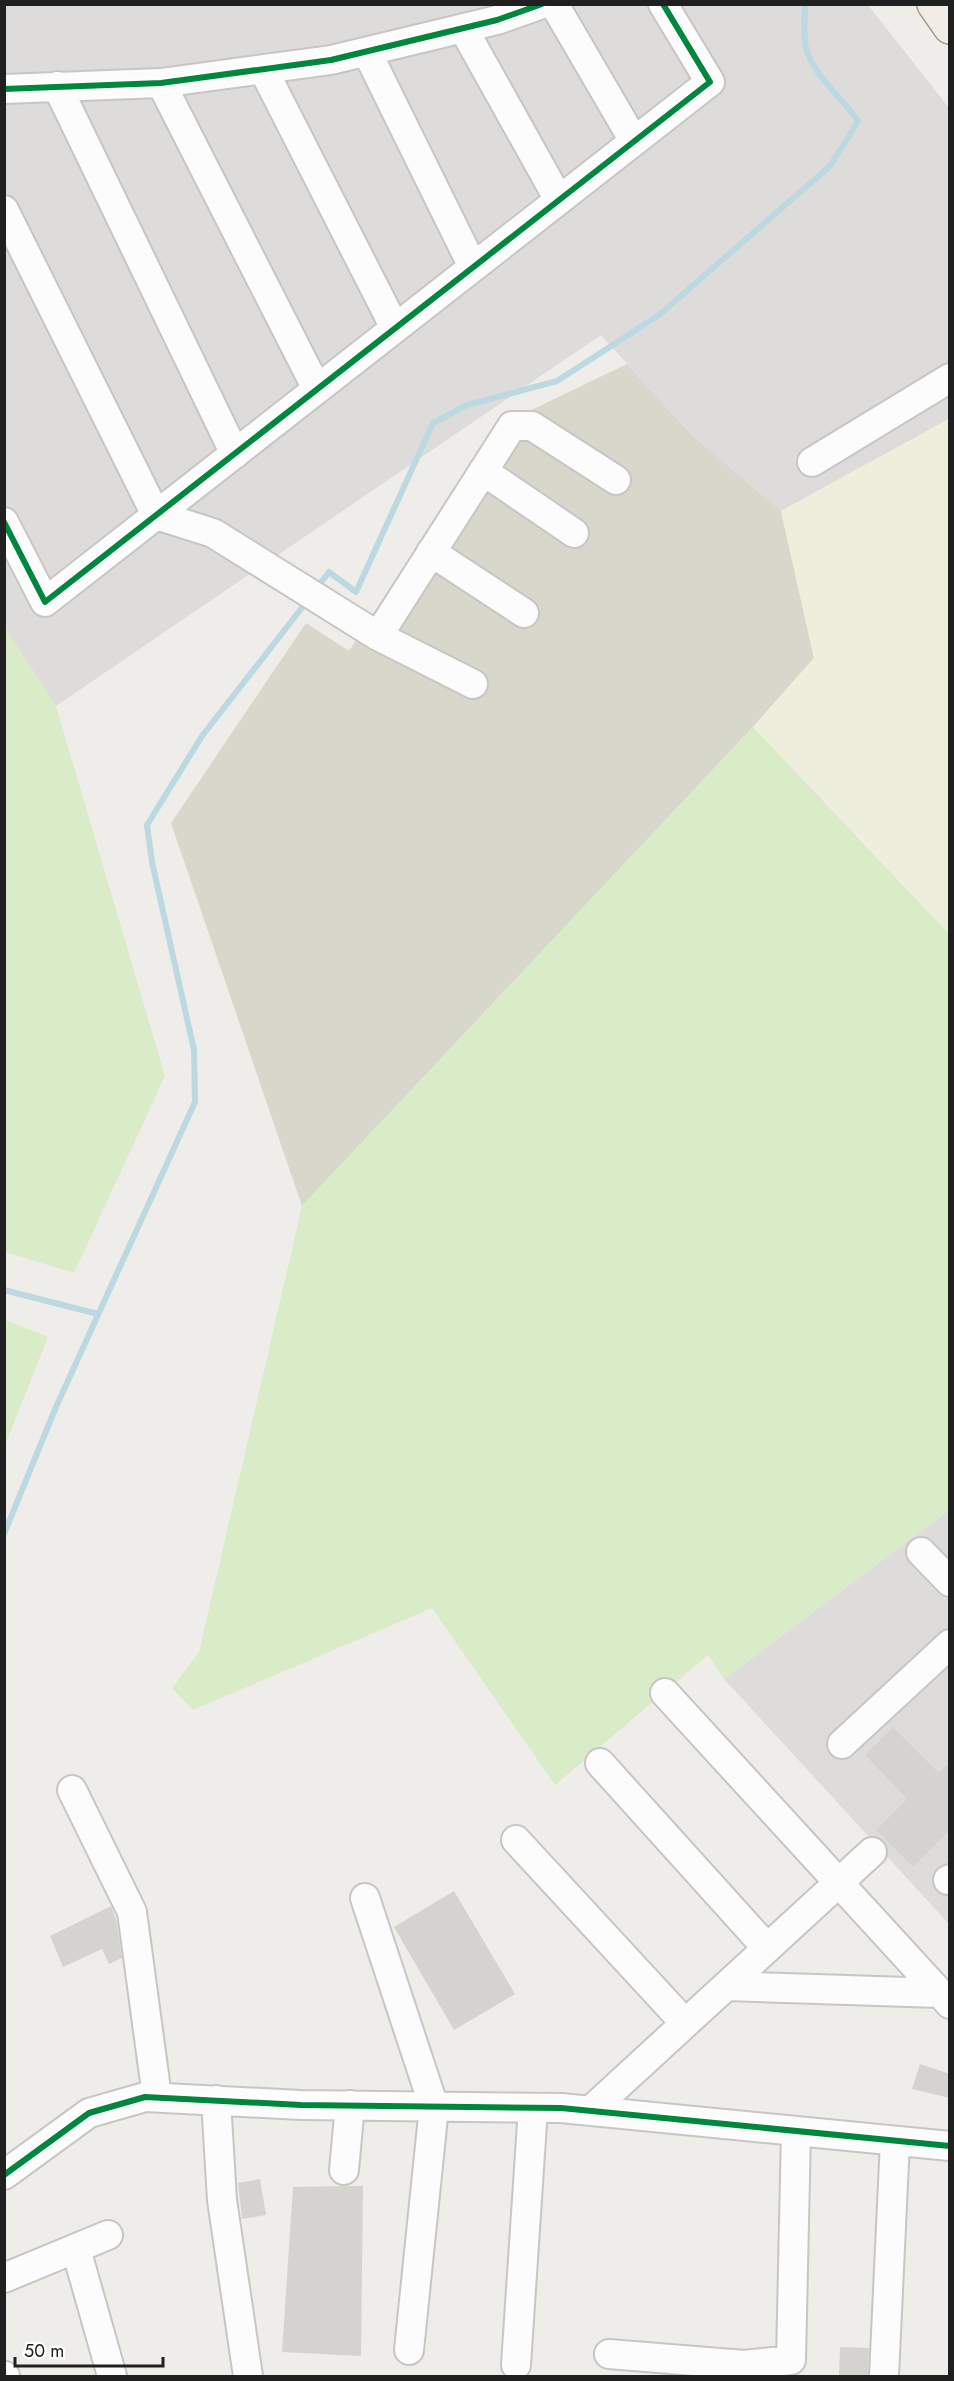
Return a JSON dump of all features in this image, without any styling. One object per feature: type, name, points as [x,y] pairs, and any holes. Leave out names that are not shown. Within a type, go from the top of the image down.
[{"type":"main road","points":[[934,4],[950,27]]},
{"type":"street","points":[[4,89],[161,83],[331,60],[463,28],[542,4]]},
{"type":"street","points":[[554,4],[634,141]]},
{"type":"street","points":[[4,522],[45,602],[710,82],[663,4]]},
{"type":"street","points":[[463,28],[559,200]]},
{"type":"street","points":[[367,52],[473,267]]},
{"type":"street","points":[[263,69],[395,328]]},
{"type":"street","points":[[161,83],[317,389]]},
{"type":"street","points":[[57,86],[235,454]]},
{"type":"street","points":[[4,210],[156,515],[213,533],[378,636],[473,684]]},
{"type":"street","points":[[812,462],[950,378]]},
{"type":"street","points":[[378,636],[512,426],[532,426],[616,480]]},
{"type":"street","points":[[483,471],[574,533]]},
{"type":"street","points":[[431,552],[524,613]]},
{"type":"street","points":[[921,1552],[950,1582]]},
{"type":"street","points":[[842,1744],[950,1644]]},
{"type":"street","points":[[665,1693],[944,1999]]},
{"type":"street","points":[[600,1763],[767,1948]]},
{"type":"street","points":[[72,1790],[132,1912],[157,2097]]},
{"type":"street","points":[[516,1840],[685,2024]]},
{"type":"street","points":[[590,2111],[872,1851]]},
{"type":"street","points":[[365,1898],[434,2107],[409,2350]]},
{"type":"street","points":[[726,1986],[944,1999]]},
{"type":"street","points":[[4,2175],[89,2113],[145,2097],[590,2111],[950,2146]]},
{"type":"street","points":[[216,2100],[222,2200],[248,2376]]},
{"type":"street","points":[[344,2170],[350,2105]]},
{"type":"street","points":[[516,2366],[533,2108]]},
{"type":"street","points":[[609,2354],[744,2366],[791,2360],[796,2131]]},
{"type":"street","points":[[884,2376],[895,2141]]},
{"type":"street","points":[[4,2278],[108,2235]]},
{"type":"street","points":[[76,2249],[112,2376]]},
{"type":"shaded area","points":[[4,5],[868,5],[949,108],[949,419],[781,511],[692,435],[601,335],[56,706],[5,628]]},
{"type":"shaded area","points":[[627,364],[692,435],[781,511],[814,658],[753,727],[302,1206],[171,823],[306,623],[349,651],[494,428]]},
{"type":"shaded area","points":[[949,1510],[949,1924],[724,1679]]},
{"type":"green space","points":[[949,419],[949,934],[753,727],[814,658],[781,511]]},
{"type":"green space","points":[[5,628],[56,706],[165,1076],[74,1273],[5,1252]]},
{"type":"green space","points":[[753,727],[949,934],[949,1510],[724,1679],[708,1655],[555,1785],[432,1608],[193,1710],[172,1688],[199,1652],[302,1206]]},
{"type":"green space","points":[[5,1320],[48,1337],[5,1445]]},
{"type":"building","points":[[893,1727],[939,1773],[950,1762],[950,1830],[913,1867],[876,1830],[907,1799],[865,1755]]},
{"type":"building","points":[[454,1891],[515,1994],[454,2030],[394,1927]]},
{"type":"building","points":[[111,1906],[116,1919],[122,1958],[109,1964],[102,1949],[63,1967],[50,1936]]},
{"type":"building","points":[[920,2064],[950,2074],[950,2098],[912,2089]]},
{"type":"building","points":[[260,2179],[266,2215],[242,2219],[238,2183]]},
{"type":"building","points":[[363,2186],[361,2356],[282,2352],[293,2187]]},
{"type":"building","points":[[840,2347],[869,2348],[868,2376],[839,2376]]},
{"type":"waterway","points":[[316,589],[329,572],[356,592],[433,423],[467,405],[557,381],[659,315],[830,166],[858,121],[822,78],[810,58],[805,38],[805,4]]},
{"type":"waterway","points":[[4,1534],[56,1407],[195,1102],[194,1050],[152,862],[147,825],[202,736],[308,600]]},
{"type":"waterway","points":[[4,1290],[98,1314]]},
{"type":"cycle path","points":[[4,89],[161,83],[331,60],[497,20],[542,4]]},
{"type":"cycle path","points":[[4,522],[45,602],[710,82],[663,4]]},
{"type":"cycle path","points":[[4,2175],[89,2113],[145,2097],[301,2105],[561,2108],[950,2146]]}]
